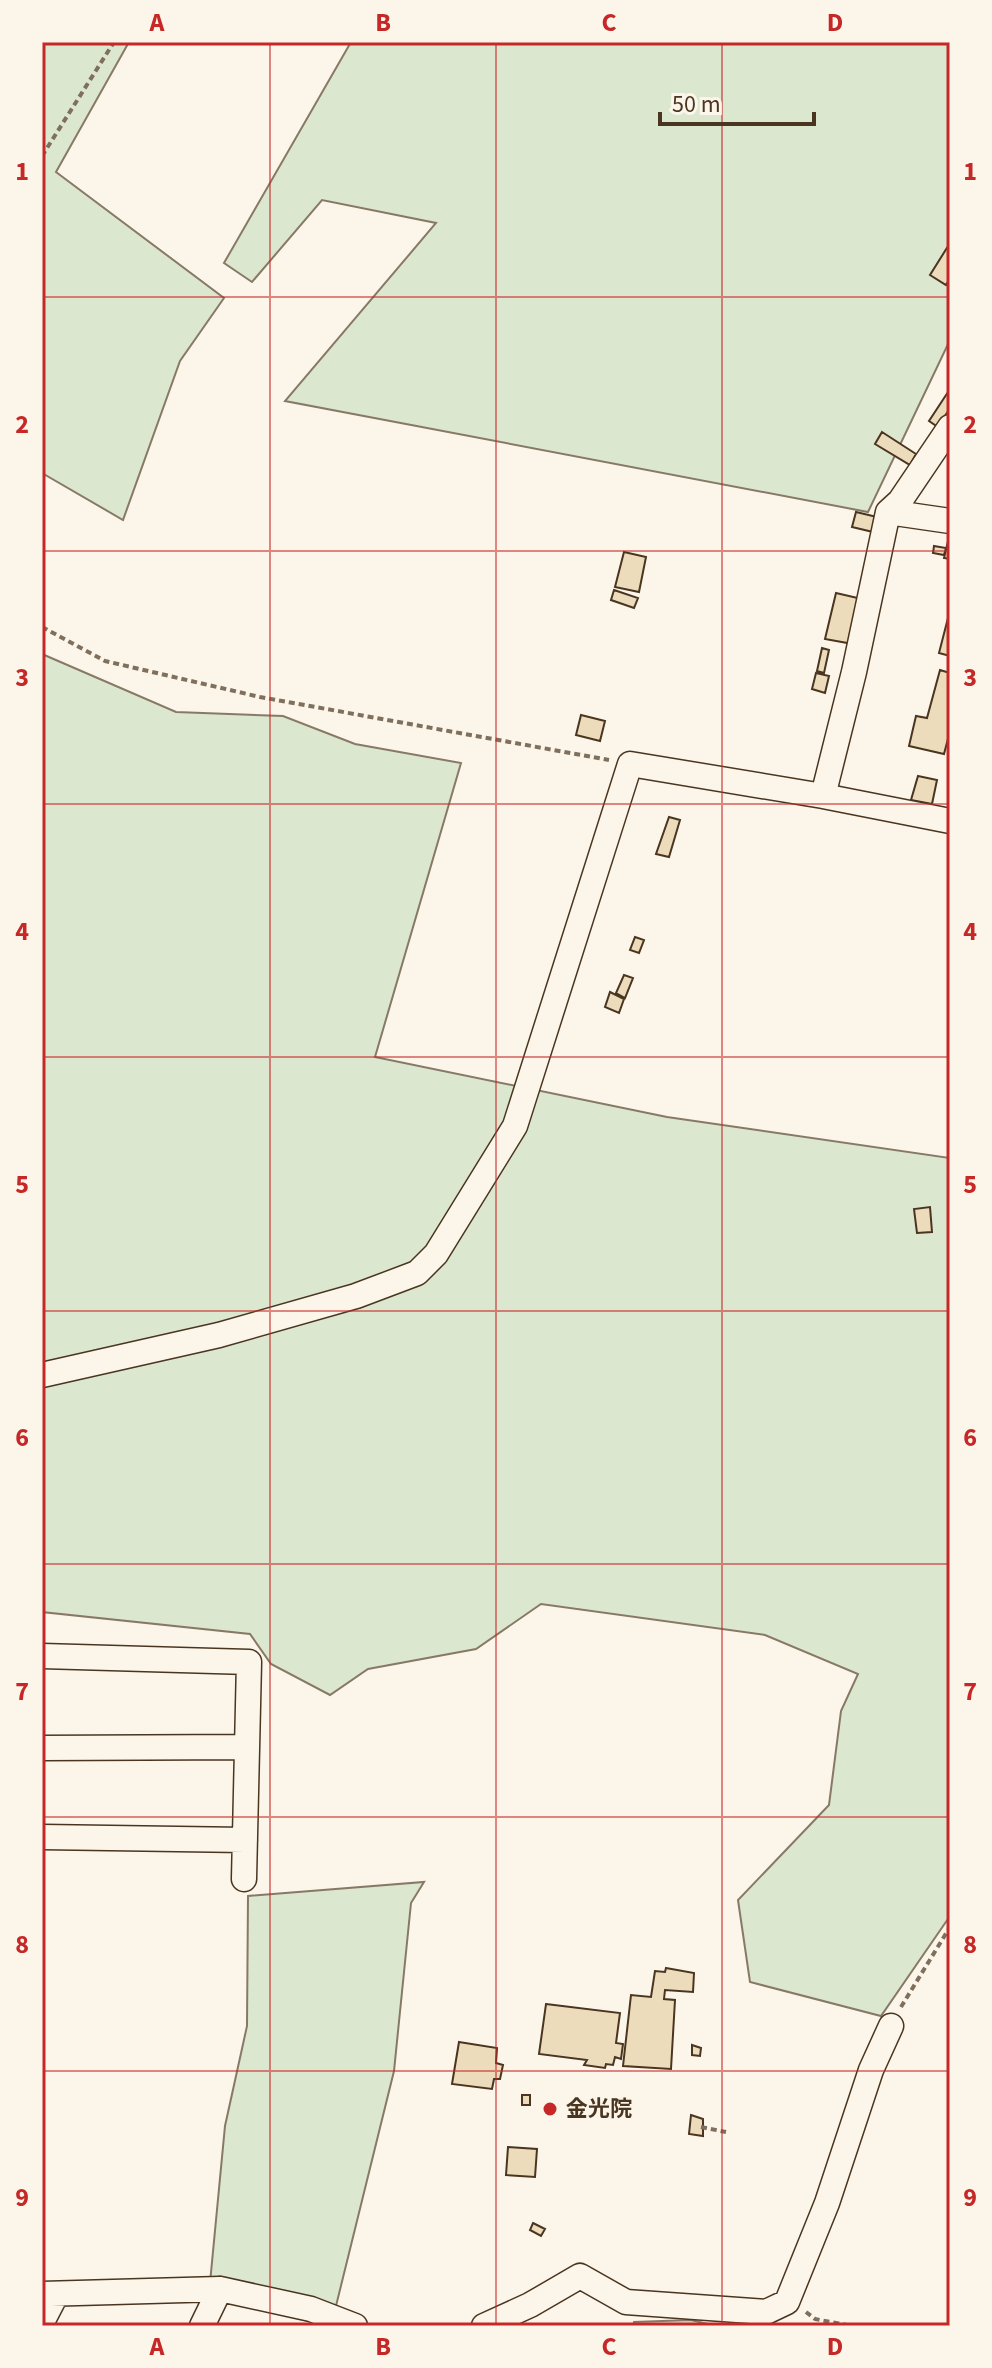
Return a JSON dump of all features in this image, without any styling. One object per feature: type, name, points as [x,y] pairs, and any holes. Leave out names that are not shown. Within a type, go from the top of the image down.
[{"type":"street","points":[[823,796],[870,602],[888,512],[900,501],[950,427]]},
{"type":"street","points":[[888,512],[950,521]]},
{"type":"street","points":[[42,1375],[219,1335],[356,1296],[417,1273],[436,1254],[515,1126],[630,764],[950,821]]},
{"type":"street","points":[[42,1656],[249,1662],[244,1879]]},
{"type":"street","points":[[42,1748],[247,1747]]},
{"type":"street","points":[[42,1837],[245,1840]]},
{"type":"street","points":[[484,2326],[530,2305],[580,2276],[626,2302],[766,2312],[787,2302],[821,2217],[871,2070],[891,2026]]},
{"type":"street","points":[[202,2326],[220,2289]]},
{"type":"street","points":[[42,2322],[49,2295],[220,2289],[311,2309],[355,2326]]},
{"type":"street","points":[[507,2326],[530,2305]]},
{"type":"path","points":[[42,156],[114,42]]},
{"type":"path","points":[[42,627],[105,661],[229,690],[630,764]]},
{"type":"path","points":[[891,2026],[950,1927]]},
{"type":"path","points":[[701,2127],[726,2132]]},
{"type":"path","points":[[777,2309],[785,2314],[807,2312],[815,2319],[852,2326]]},
{"type":"green space","points":[[42,42],[129,42],[56,172],[224,298],[180,361],[123,520],[42,473]]},
{"type":"green space","points":[[351,42],[950,42],[950,340],[868,512],[285,401],[436,223],[322,200],[252,282],[224,263]]},
{"type":"green space","points":[[42,654],[176,712],[283,716],[355,744],[461,763],[375,1057],[667,1117],[950,1158],[950,1916],[881,2016],[750,1982],[738,1900],[829,1805],[841,1711],[858,1674],[765,1635],[541,1604],[476,1649],[368,1669],[330,1695],[271,1664],[250,1634],[42,1612]]},
{"type":"green space","points":[[424,1882],[411,1903],[394,2071],[334,2314],[210,2283],[225,2126],[247,2026],[248,1896]]},
{"type":"green space","points":[[691,2320],[716,2326],[633,2326],[634,2322]]},
{"type":"building","points":[[950,243],[950,278],[946,285],[930,275]]},
{"type":"building","points":[[950,389],[950,408],[938,427],[929,421]]},
{"type":"building","points":[[882,432],[916,454],[910,465],[875,444]]},
{"type":"building","points":[[856,512],[877,517],[873,532],[852,527]]},
{"type":"building","points":[[950,533],[950,559],[944,558]]},
{"type":"building","points":[[934,546],[946,548],[944,555],[933,553]]},
{"type":"building","points":[[624,552],[646,557],[639,592],[615,587]]},
{"type":"building","points":[[614,590],[638,598],[634,608],[611,600]]},
{"type":"building","points":[[836,593],[862,599],[853,644],[825,639]]},
{"type":"building","points":[[950,619],[950,656],[939,653]]},
{"type":"building","points":[[822,648],[829,650],[824,673],[817,671]]},
{"type":"building","points":[[940,670],[950,673],[950,731],[944,754],[909,746],[916,716],[927,718]]},
{"type":"building","points":[[816,673],[829,676],[825,693],[812,689]]},
{"type":"building","points":[[581,715],[605,721],[600,741],[576,735]]},
{"type":"building","points":[[918,776],[937,780],[932,804],[911,800]]},
{"type":"building","points":[[669,817],[680,820],[669,857],[656,854]]},
{"type":"building","points":[[635,937],[644,940],[639,953],[630,950]]},
{"type":"building","points":[[624,975],[633,978],[625,998],[616,993]]},
{"type":"building","points":[[610,992],[624,999],[619,1013],[605,1007]]},
{"type":"building","points":[[930,1207],[932,1232],[917,1233],[914,1209]]},
{"type":"building","points":[[666,1968],[694,1973],[693,1992],[665,1990],[664,1999],[675,2000],[671,2069],[623,2066],[631,1995],[651,1997],[655,1971],[665,1972]]},
{"type":"building","points":[[546,2004],[620,2013],[616,2043],[623,2044],[621,2059],[615,2057],[613,2065],[606,2064],[605,2068],[584,2065],[587,2060],[539,2054]]},
{"type":"building","points":[[459,2042],[497,2048],[496,2063],[503,2065],[500,2079],[494,2079],[492,2089],[452,2084]]},
{"type":"building","points":[[692,2045],[701,2048],[700,2056],[692,2055]]},
{"type":"building","points":[[522,2095],[530,2095],[530,2105],[522,2105]]},
{"type":"building","points":[[691,2115],[703,2119],[703,2136],[689,2134]]},
{"type":"building","points":[[508,2147],[537,2149],[535,2177],[506,2175]]},
{"type":"building","points":[[533,2223],[545,2229],[541,2236],[530,2230]]},
{"type":"place","name":"金光院","points":[[550,2109]]}]
